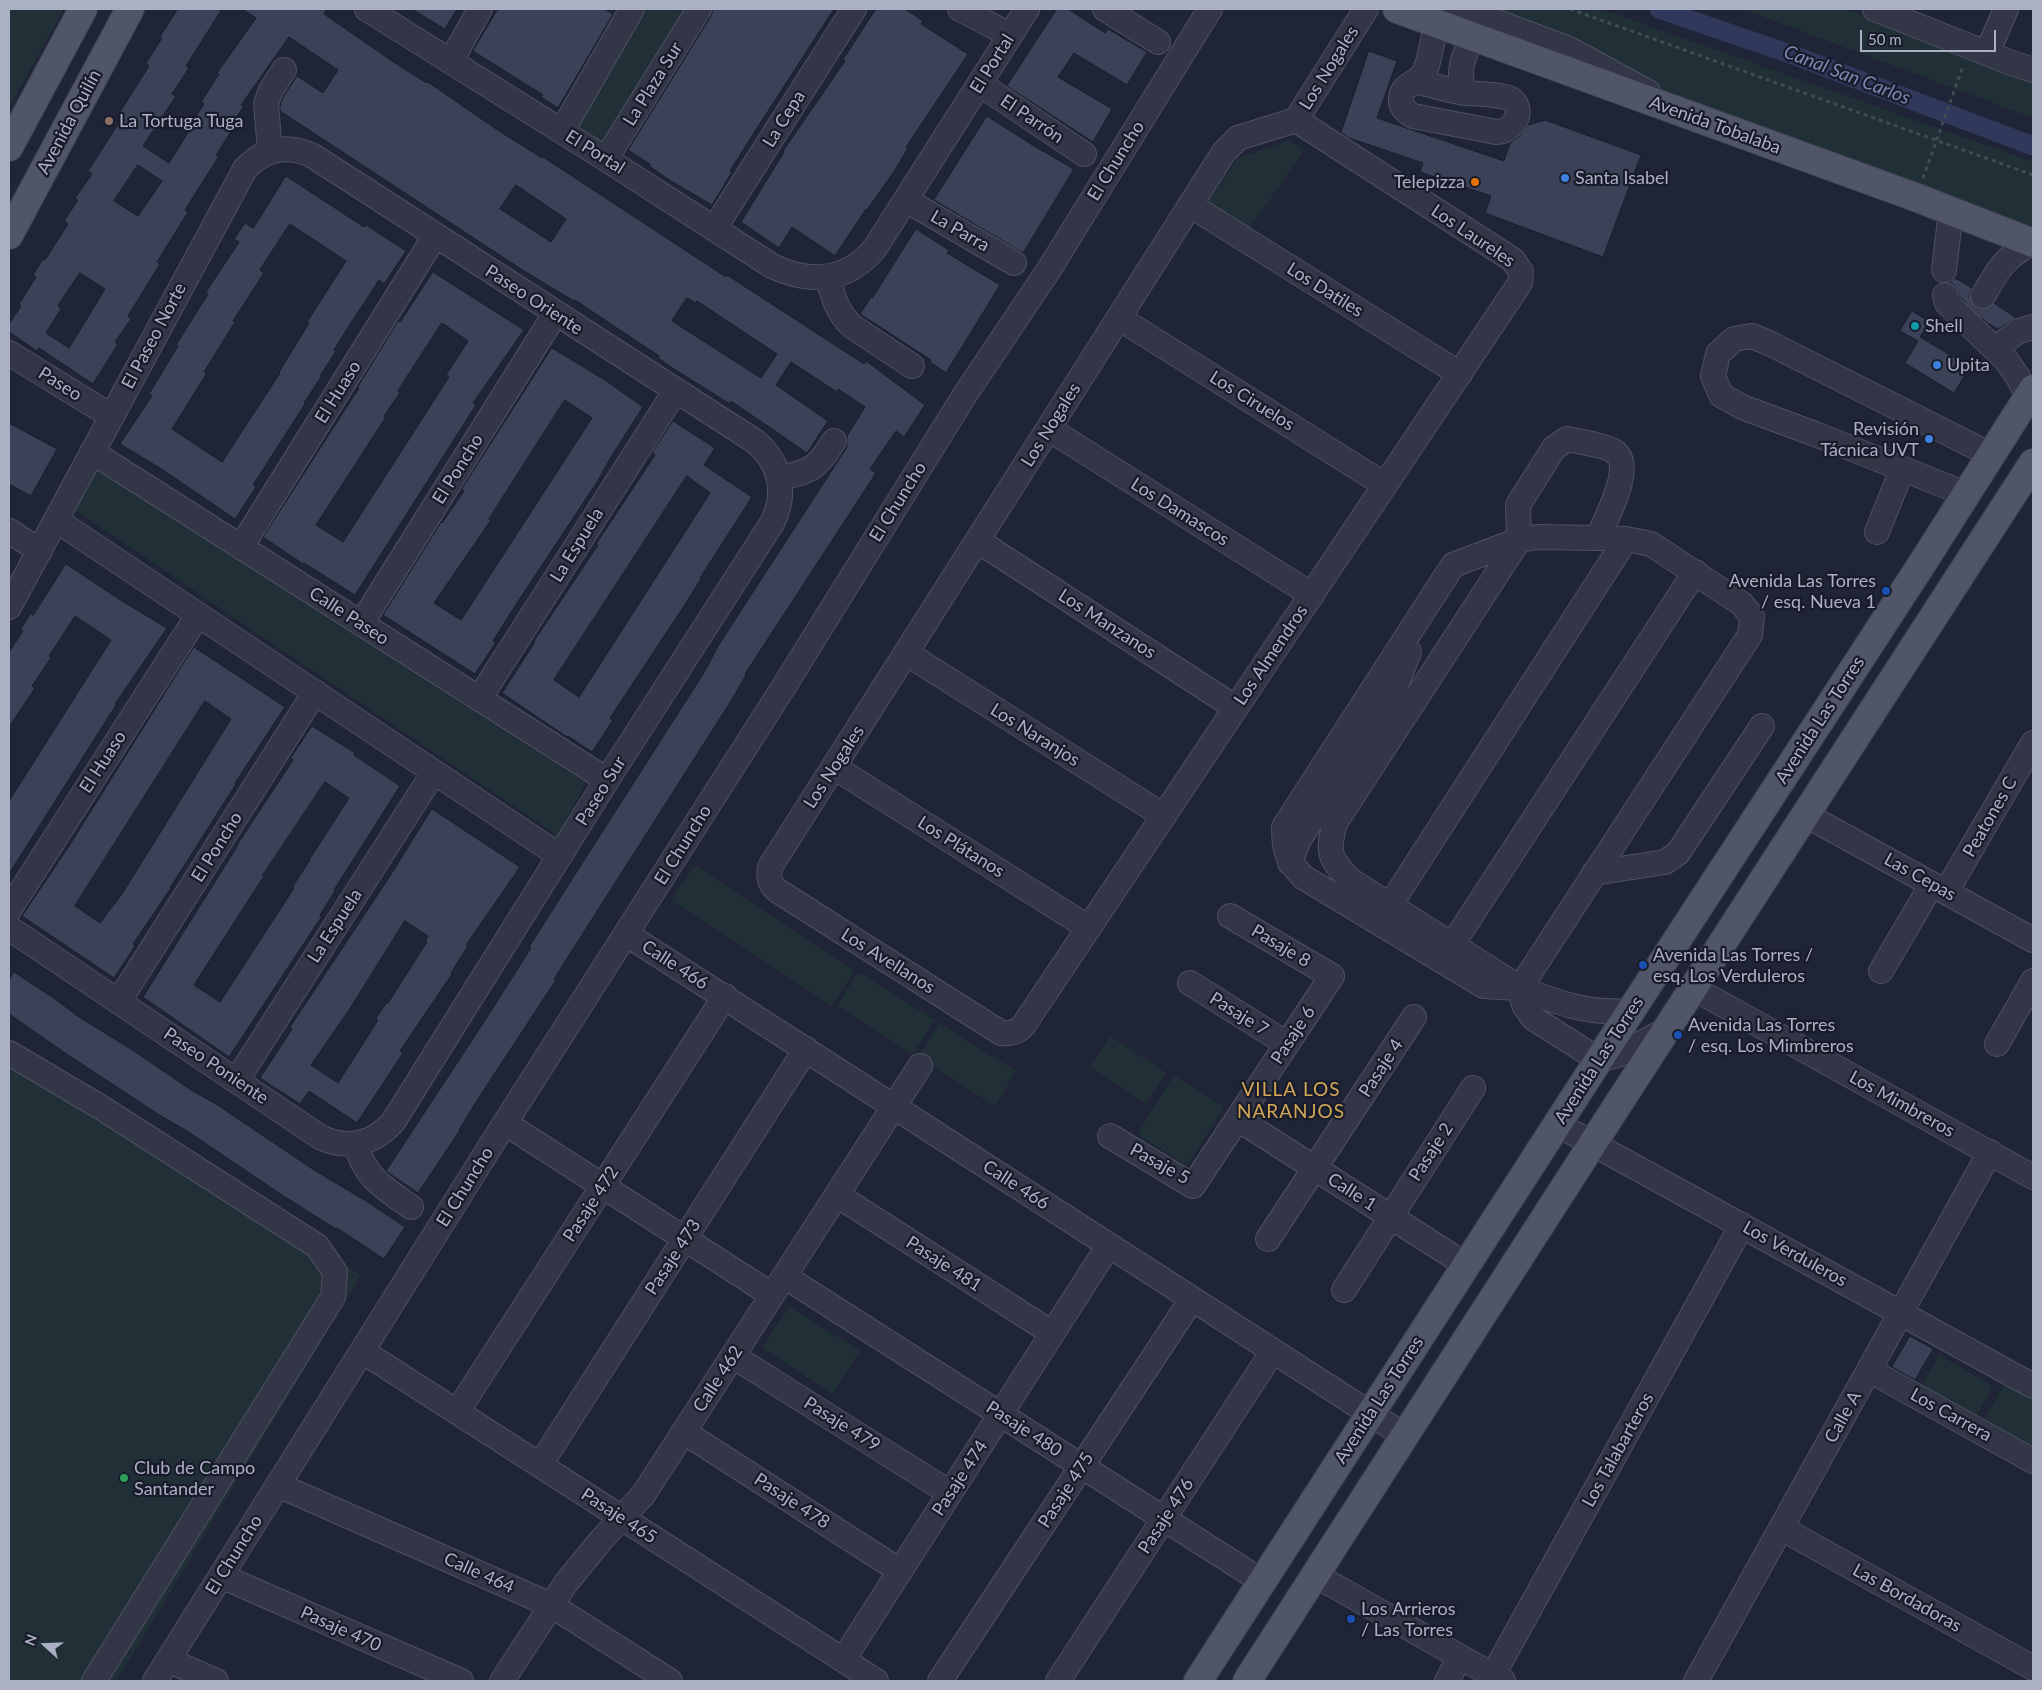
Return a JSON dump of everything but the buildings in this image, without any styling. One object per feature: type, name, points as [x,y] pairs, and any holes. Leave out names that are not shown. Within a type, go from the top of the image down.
[{"type":"main road","points":[[9,148],[83,9]]},
{"type":"main road","name":"Avenida Quilín","points":[[9,235],[130,9]]},
{"type":"main road","name":"Avenida Tobalaba","points":[[1397,9],[1445,16],[1473,36],[1951,211],[2033,243]]},
{"type":"main road","name":"Avenida Las Torres","points":[[1198,1681],[2031,393]]},
{"type":"main road","points":[[1248,1681],[1593,1142],[2033,463]]},
{"type":"main road","points":[[1920,567],[1940,572],[1950,581],[1953,588]]},
{"type":"street","name":"El Portal","points":[[367,9],[714,229],[786,273],[800,277],[828,277],[847,271],[862,262],[875,248],[1027,9]]},
{"type":"street","points":[[451,61],[480,9]]},
{"type":"street","points":[[562,131],[632,9]]},
{"type":"street","name":"La Plaza Sur","points":[[606,159],[699,9]]},
{"type":"street","name":"La Cepa","points":[[714,229],[854,9]]},
{"type":"street","points":[[960,9],[1010,35]]},
{"type":"street","points":[[1105,9],[1158,42]]},
{"type":"street","name":"El Chuncho","points":[[155,1681],[505,1123],[783,688],[966,393],[1048,271],[1210,9]]},
{"type":"street","name":"Los Nogales","points":[[769,878],[773,862],[1224,152],[1232,142],[1245,136],[1296,120],[1366,9]]},
{"type":"street","points":[[1464,9],[1570,49],[1622,77],[1681,113]]},
{"type":"street","points":[[1875,9],[2033,70]]},
{"type":"street","points":[[1987,53],[2006,9]]},
{"type":"street","points":[[1417,82],[1464,93],[1506,97],[1515,104],[1517,110],[1516,122],[1507,130],[1496,132],[1413,116],[1404,109],[1401,98],[1406,87],[1417,82],[1426,70],[1445,16]]},
{"type":"street","points":[[1464,93],[1460,74],[1463,59],[1473,36]]},
{"type":"street","points":[[270,151],[266,104],[271,90],[284,70]]},
{"type":"street","name":"El Parrón","points":[[980,84],[1084,154]]},
{"type":"street","name":"Los Laureles","points":[[1296,120],[1513,260],[1522,272]]},
{"type":"street","name":"Paseo Oriente","points":[[270,151],[292,149],[313,156],[756,442],[771,458],[780,478]]},
{"type":"street","name":"El Paseo Norte","points":[[9,607],[245,169],[256,158],[270,151]]},
{"type":"street","name":"La Parra","points":[[906,200],[1014,263]]},
{"type":"street","name":"Los Datiles","points":[[1190,205],[1460,374]]},
{"type":"street","points":[[1944,270],[1951,211]]},
{"type":"street","name":"El Huaso","points":[[241,547],[435,236]]},
{"type":"street","points":[[1975,312],[1998,268],[2013,253],[2033,243]]},
{"type":"street","name":"Los Almendros","points":[[1013,1033],[1018,1031],[1025,1023],[1460,374],[1517,288],[1522,278],[1522,272]]},
{"type":"street","points":[[828,277],[835,304],[845,320],[912,366]]},
{"type":"street","points":[[1945,295],[1947,303],[1975,312],[1995,348],[2031,393]]},
{"type":"street","name":"El Poncho","points":[[361,624],[555,314]]},
{"type":"street","name":"Los Ciruelos","points":[[1119,318],[1385,485]]},
{"type":"street","points":[[1995,348],[2019,331],[2033,328]]},
{"type":"street","points":[[1966,494],[1742,407],[1722,396],[1713,376],[1718,354],[1734,339],[1752,336],[1991,455]]},
{"type":"street","name":"Paseo","points":[[9,353],[108,422]]},
{"type":"street","name":"Paseo","points":[[9,366],[108,422]]},
{"type":"street","name":"La Espuela","points":[[479,699],[676,390]]},
{"type":"street","name":"Los Damascos","points":[[1049,429],[1312,595]]},
{"type":"street","points":[[1598,538],[1622,479],[1623,463],[1615,452],[1583,441],[1567,439],[1554,448],[1518,505],[1519,540],[1335,823],[1329,844],[1334,863],[1350,880],[1520,988],[1549,999],[1592,1011],[1630,1011]]},
{"type":"street","points":[[780,478],[803,473],[815,467],[834,441]]},
{"type":"street","name":"Calle Paseo","points":[[92,452],[607,780]]},
{"type":"street","points":[[1877,532],[1902,470]]},
{"type":"street","name":"Paseo Sur","points":[[356,1144],[376,1137],[393,1122],[607,780],[772,523],[780,502],[780,478]]},
{"type":"street","points":[[56,520],[560,856]]},
{"type":"street","points":[[9,531],[40,551]]},
{"type":"street","points":[[1520,988],[1484,986],[1303,877],[1290,863],[1284,846],[1284,827],[1453,565],[1519,540],[1538,537],[1626,539],[1651,544],[1742,604],[1752,617],[1750,635],[1520,988],[1524,1005],[1533,1018],[1599,1060],[1621,1054],[1666,1030]]},
{"type":"street","points":[[1390,905],[1626,539]]},
{"type":"street","name":"Los Manzanos","points":[[978,540],[1236,708]]},
{"type":"street","points":[[1452,945],[1694,572]]},
{"type":"street","points":[[1290,863],[1298,841],[1389,703],[1431,600]]},
{"type":"street","name":"El Huaso","points":[[9,910],[198,614]]},
{"type":"street","name":"Los Naranjos","points":[[906,654],[1164,816]]},
{"type":"street","points":[[1389,703],[1439,662]]},
{"type":"street","name":"El Poncho","points":[[119,1001],[315,692]]},
{"type":"street","points":[[1594,873],[1665,862],[1678,853],[1762,726]]},
{"type":"street","name":"Peatones C","points":[[1881,971],[2027,766],[2033,743]]},
{"type":"street","name":"Los Plátanos","points":[[834,766],[1089,928]]},
{"type":"street","name":"La Espuela","points":[[237,1080],[434,772]]},
{"type":"street","name":"Las Cepas","points":[[1806,815],[2033,940]]},
{"type":"street","name":"Los Avellanos","points":[[769,878],[771,884],[778,891],[996,1030],[1007,1034],[1013,1033]]},
{"type":"street","name":"Pasaje 8","points":[[1230,916],[1332,976]]},
{"type":"street","name":"Paseo Poniente","points":[[9,928],[320,1137],[338,1143],[356,1144]]},
{"type":"street","name":"Calle 466","points":[[626,934],[725,996],[1405,1436]]},
{"type":"street","name":"Pasaje 6","points":[[1238,1119],[1332,976]]},
{"type":"street","points":[[1997,1044],[2033,980]]},
{"type":"street","name":"Pasaje 7","points":[[1190,983],[1287,1044]]},
{"type":"street","name":"Los Mimbreros","points":[[1693,988],[2033,1177]]},
{"type":"street","name":"Pasaje 472","points":[[458,1412],[725,996]]},
{"type":"street","name":"Pasaje 4","points":[[1268,1239],[1414,1017]]},
{"type":"street","name":"Pasaje 473","points":[[540,1465],[806,1049]]},
{"type":"street","points":[[9,1052],[102,1108],[317,1246],[335,1272],[334,1297],[94,1681]]},
{"type":"street","name":"Calle 462","points":[[502,1681],[551,1605],[583,1560],[643,1496],[920,1066]]},
{"type":"street","name":"Pasaje 2","points":[[1344,1290],[1473,1088]]},
{"type":"street","name":"Calle 1","points":[[1238,1119],[1466,1265]]},
{"type":"street","name":"Pasaje 5","points":[[1110,1136],[1193,1186],[1238,1119]]},
{"type":"street","name":"Pasaje 480","points":[[505,1123],[685,1239],[778,1286],[1000,1414],[1263,1582]]},
{"type":"street","name":"Los Verduleros","points":[[1557,1124],[1593,1142],[2033,1386]]},
{"type":"street","points":[[356,1144],[359,1156],[371,1177],[379,1185],[411,1207]]},
{"type":"street","name":"Calle A","points":[[1696,1681],[1990,1152]]},
{"type":"street","name":"Pasaje 481","points":[[837,1195],[1052,1333]]},
{"type":"street","name":"Los Talabarteros","points":[[1498,1678],[1742,1225]]},
{"type":"street","name":"Pasaje 474","points":[[843,1660],[1109,1245]]},
{"type":"street","name":"Pasaje 475","points":[[940,1681],[1192,1299]]},
{"type":"street","name":"Pasaje 465","points":[[362,1351],[876,1681]]},
{"type":"street","name":"Pasaje 476","points":[[1058,1681],[1274,1351]]},
{"type":"street","name":"Pasaje 479","points":[[733,1356],[950,1493]]},
{"type":"street","name":"Los Carrera","points":[[1869,1370],[2033,1461]]},
{"type":"street","name":"Pasaje 478","points":[[684,1432],[900,1571]]},
{"type":"street","name":"Calle 464","points":[[278,1484],[551,1605],[670,1681]]},
{"type":"street","name":"Las Bordadoras","points":[[1781,1528],[2030,1672]]},
{"type":"street","points":[[1315,1575],[1498,1678]]},
{"type":"street","name":"Pasaje 470","points":[[221,1576],[462,1681]]},
{"type":"street","points":[[1447,1681],[1460,1657]]},
{"type":"street","points":[[168,1660],[216,1681]]},
{"type":"path","points":[[1570,9],[1938,139],[2033,175]]},
{"type":"path","points":[[1932,155],[1961,72]]},
{"type":"shaded area","points":[[9,9],[64,9],[9,108]]},
{"type":"shaded area","points":[[644,9],[686,9],[603,142],[577,125]]},
{"type":"shaded area","points":[[1437,9],[1601,9],[2033,162],[2033,230]]},
{"type":"shaded area","points":[[1742,9],[1846,9],[2033,79],[2033,118]]},
{"type":"shaded area","points":[[1290,140],[1304,150],[1248,231],[1206,206],[1238,158]]},
{"type":"shaded area","points":[[95,469],[586,783],[558,836],[73,509]]},
{"type":"shaded area","points":[[695,865],[855,971],[832,1006],[671,900]]},
{"type":"shaded area","points":[[858,972],[935,1020],[913,1054],[837,1006]]},
{"type":"shaded area","points":[[939,1023],[1016,1071],[995,1106],[918,1057]]},
{"type":"shaded area","points":[[1110,1036],[1166,1073],[1146,1104],[1090,1067]]},
{"type":"shaded area","name":"Club de Campo Santander","points":[[9,1056],[361,1275],[117,1681],[9,1681]]},
{"type":"shaded area","points":[[1174,1075],[1224,1107],[1187,1166],[1137,1134]]},
{"type":"shaded area","points":[[789,1306],[860,1351],[833,1394],[762,1348]]},
{"type":"shaded area","points":[[1939,1355],[1993,1386],[1975,1419],[1920,1389]]},
{"type":"shaded area","points":[[2004,1384],[2033,1400],[2033,1454],[1981,1426]]},
{"type":"waterway","name":"Canal San Carlos","points":[[1659,9],[1793,55],[2033,146]]},
{"type":"tunnel","points":[[1974,314],[1983,296]]},
{"type":"place","name":"La Tortuga Tuga","points":[[109,121]]},
{"type":"place","name":"Santa Isabel","points":[[1565,178]]},
{"type":"place","name":"Telepizza","points":[[1475,182]]},
{"type":"place","name":"Shell","points":[[1915,326]]},
{"type":"place","name":"Upita","points":[[1937,365]]},
{"type":"place","name":"Revisión Tácnica UVT","points":[[1929,439]]},
{"type":"place","name":"Avenida Las Torres / esq. Nueva 1","points":[[1886,591]]},
{"type":"place","name":"Avenida Las Torres / esq. Los Verduleros","points":[[1643,965]]},
{"type":"place","name":"Avenida Las Torres / esq. Los Mimbreros","points":[[1678,1035]]},
{"type":"place","name":"Club de Campo Santander","points":[[124,1478]]},
{"type":"place","name":"Los Arrieros / Las Torres","points":[[1351,1619]]},
{"type":"district","name":"VILLA LOS NARANJOS","points":[[1291,1101]]}]
